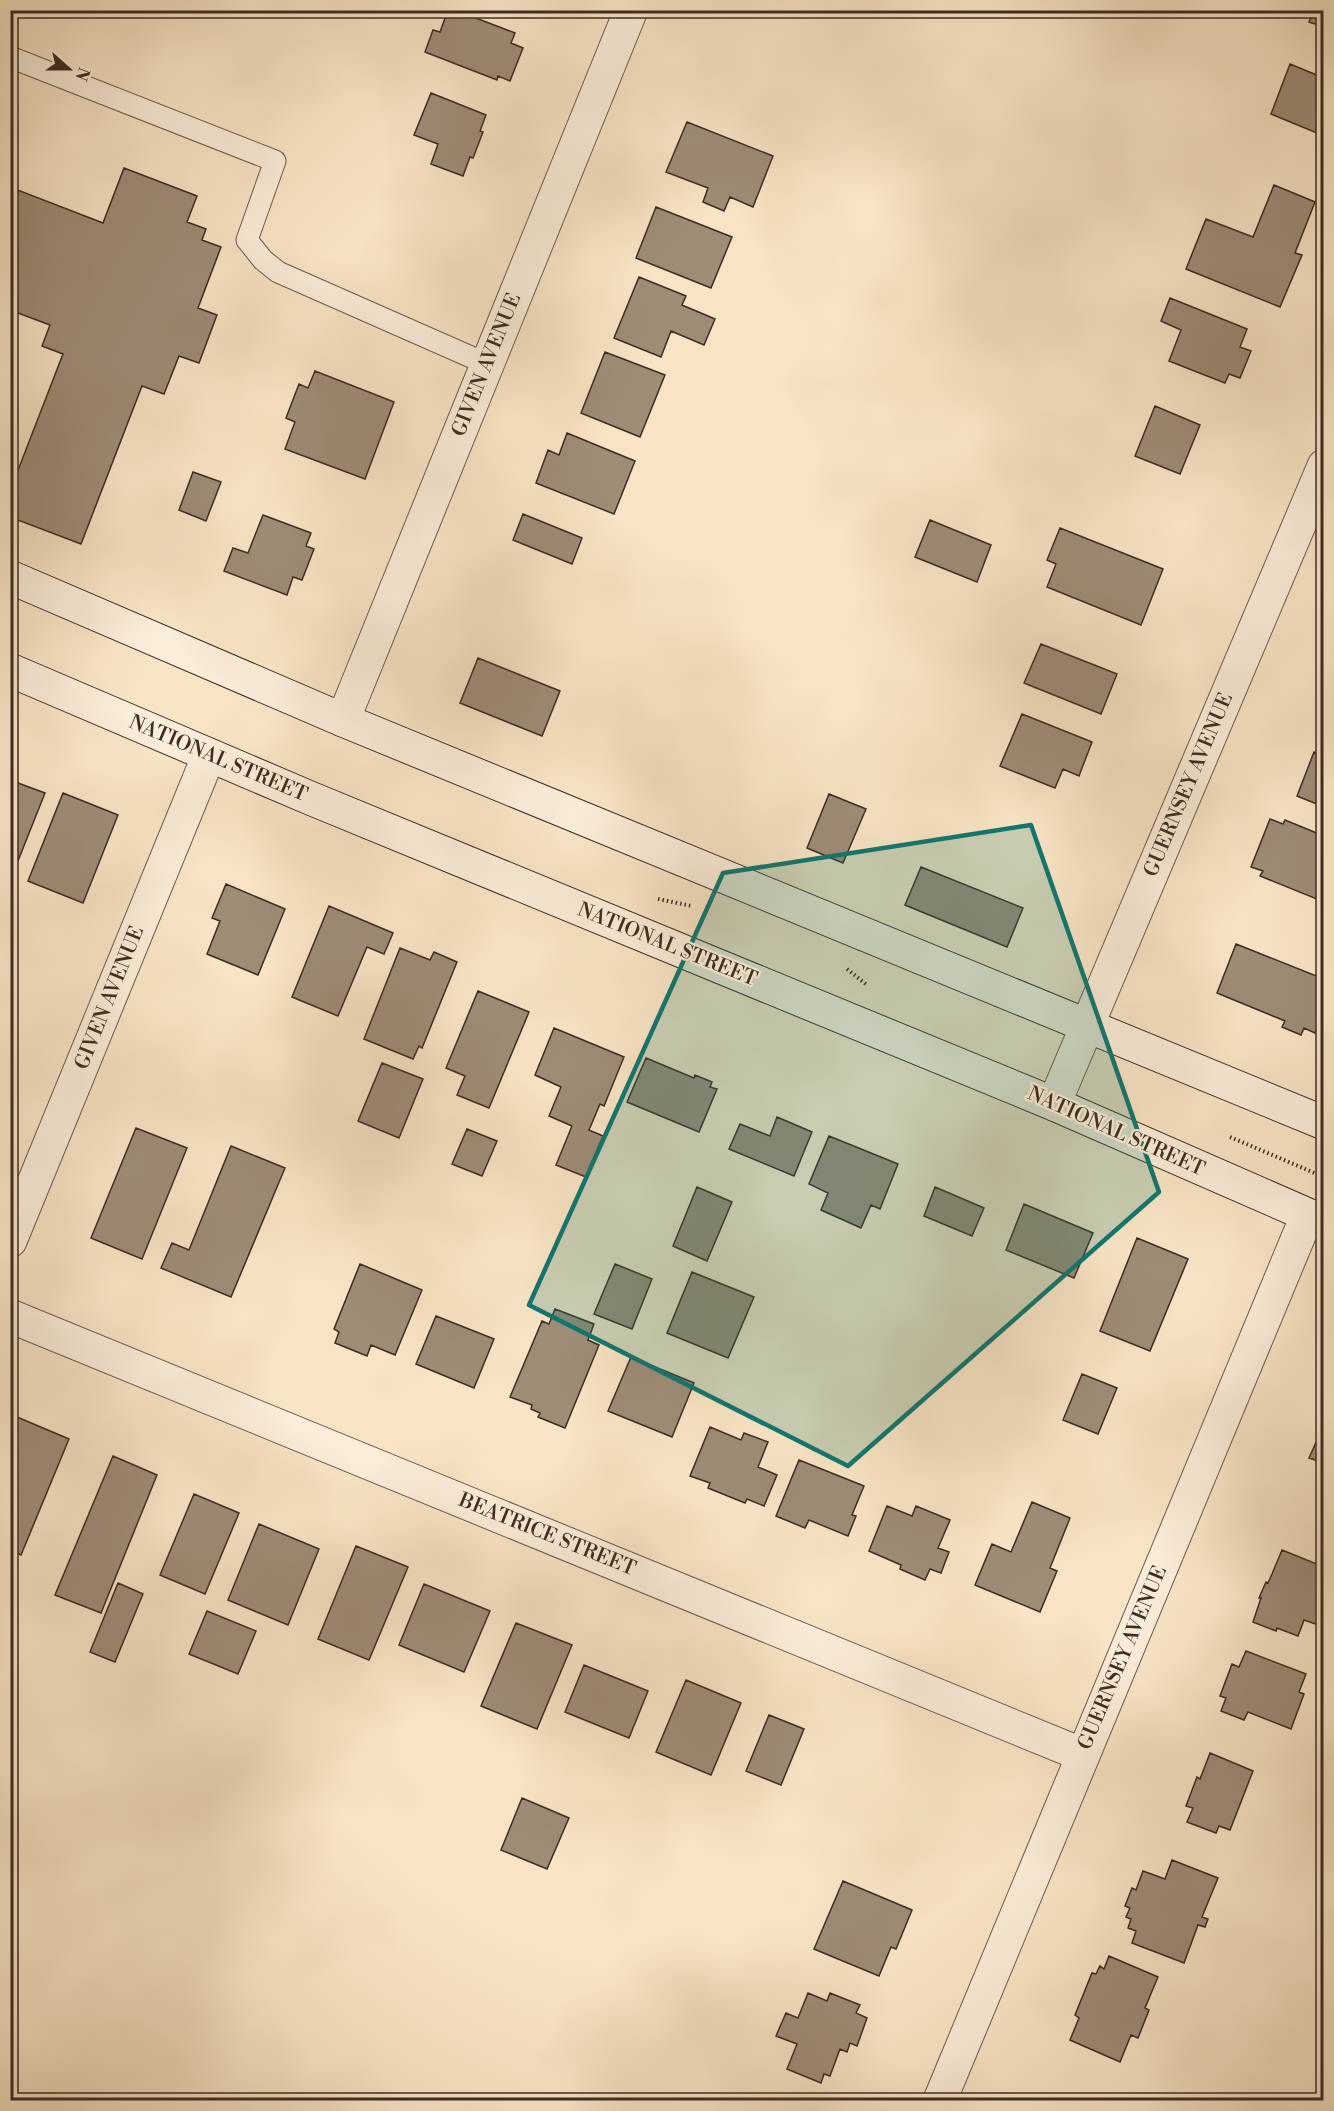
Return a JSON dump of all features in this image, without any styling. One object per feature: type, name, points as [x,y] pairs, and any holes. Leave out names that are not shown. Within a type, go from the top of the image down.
[{"type":"street","name":"GIVEN AVENUE","points":[[343,720],[631,10]]},
{"type":"street","name":"GUERNSEY AVENUE","points":[[1054,1104],[1323,466]]},
{"type":"street","points":[[10,577],[343,720],[1323,1123]]},
{"type":"street","name":"NATIONAL STREET","points":[[10,670],[209,755],[1054,1104],[1315,1219]]},
{"type":"street","name":"GIVEN AVENUE","points":[[10,1241],[209,755]]},
{"type":"street","name":"GUERNSEY AVENUE","points":[[940,2100],[1083,1755],[1315,1219]]},
{"type":"street","name":"BEATRICE STREET","points":[[10,1316],[1083,1755]]},
{"type":"lane","points":[[10,57],[275,161],[247,240],[263,260],[278,272],[487,364]]},
{"type":"highlighted area","points":[[1031,825],[1159,1192],[848,1466],[529,1305],[723,873]]},
{"type":"building","points":[[448,10],[455,10],[515,33],[511,43],[523,48],[510,81],[498,76],[497,80],[425,52],[433,30],[440,32]]},
{"type":"building","points":[[1314,10],[1324,10],[1324,27],[1309,22]]},
{"type":"building","points":[[1290,64],[1324,78],[1324,136],[1271,114]]},
{"type":"building","points":[[431,93],[486,115],[480,131],[483,132],[463,176],[431,164],[438,144],[414,135]]},
{"type":"building","points":[[687,122],[773,156],[753,207],[730,197],[724,211],[703,202],[708,188],[666,172]]},
{"type":"building","points":[[124,168],[197,196],[187,222],[206,229],[202,240],[221,247],[198,308],[217,315],[199,363],[179,356],[164,394],[142,386],[81,544],[10,517],[10,491],[63,354],[42,346],[50,325],[10,310],[10,187],[103,223]]},
{"type":"building","points":[[1274,185],[1315,202],[1295,253],[1302,255],[1280,307],[1186,269],[1206,219],[1253,237]]},
{"type":"building","points":[[656,207],[732,237],[711,288],[636,258]]},
{"type":"building","points":[[639,277],[686,296],[682,305],[715,319],[704,345],[671,331],[661,357],[614,338]]},
{"type":"building","points":[[1170,298],[1247,329],[1240,347],[1251,351],[1240,378],[1229,374],[1225,383],[1169,361],[1181,330],[1161,321]]},
{"type":"building","points":[[605,352],[665,375],[640,437],[581,413]]},
{"type":"building","points":[[315,371],[394,402],[365,479],[285,449],[295,422],[286,418],[299,384],[308,388]]},
{"type":"building","points":[[1155,406],[1200,425],[1180,474],[1135,456]]},
{"type":"building","points":[[567,433],[635,461],[614,514],[536,483],[548,450],[559,455]]},
{"type":"building","points":[[193,472],[221,482],[206,521],[179,510]]},
{"type":"building","points":[[523,514],[582,538],[572,564],[513,540]]},
{"type":"building","points":[[263,515],[311,533],[306,546],[314,549],[302,580],[293,577],[287,595],[224,571],[233,548],[248,553]]},
{"type":"building","points":[[930,520],[991,545],[977,582],[915,557]]},
{"type":"building","points":[[1060,528],[1163,569],[1141,625],[1047,587],[1056,564],[1047,560]]},
{"type":"building","points":[[1041,644],[1117,674],[1101,714],[1024,683]]},
{"type":"building","points":[[478,658],[560,691],[542,736],[460,703]]},
{"type":"building","points":[[1022,714],[1092,742],[1079,776],[1063,769],[1055,788],[1000,766]]},
{"type":"building","points":[[1314,752],[1324,756],[1324,807],[1297,796]]},
{"type":"building","points":[[10,780],[45,793],[10,881]]},
{"type":"building","points":[[63,793],[118,815],[83,903],[28,881]]},
{"type":"building","points":[[829,794],[866,809],[843,863],[807,848]]},
{"type":"building","points":[[1270,819],[1283,824],[1285,820],[1324,836],[1324,902],[1260,876],[1263,871],[1251,867]]},
{"type":"building","points":[[921,867],[1023,908],[1007,947],[905,905]]},
{"type":"building","points":[[226,884],[285,909],[258,975],[207,954],[220,921],[212,918]]},
{"type":"building","points":[[329,906],[393,933],[384,954],[367,947],[338,1016],[292,997]]},
{"type":"building","points":[[1236,944],[1324,979],[1324,1012],[1315,1033],[1304,1028],[1301,1035],[1282,1027],[1285,1021],[1217,993]]},
{"type":"building","points":[[400,948],[430,960],[434,952],[457,962],[422,1048],[419,1046],[413,1059],[364,1039]]},
{"type":"building","points":[[478,991],[529,1012],[489,1108],[457,1095],[465,1076],[446,1068]]},
{"type":"building","points":[[554,1028],[624,1057],[604,1106],[600,1104],[589,1130],[603,1136],[586,1177],[556,1165],[572,1126],[549,1116],[561,1087],[535,1075]]},
{"type":"building","points":[[646,1058],[694,1078],[695,1075],[712,1082],[710,1087],[717,1089],[699,1132],[627,1102]]},
{"type":"building","points":[[382,1063],[423,1079],[399,1138],[358,1121]]},
{"type":"building","points":[[777,1117],[812,1132],[794,1176],[729,1149],[740,1124],[770,1136]]},
{"type":"building","points":[[136,1128],[187,1148],[142,1259],[91,1238]]},
{"type":"building","points":[[467,1129],[497,1141],[482,1176],[452,1164]]},
{"type":"building","points":[[829,1136],[898,1164],[880,1209],[871,1205],[861,1228],[821,1210],[828,1193],[809,1184]]},
{"type":"building","points":[[231,1146],[285,1168],[231,1297],[161,1268],[172,1243],[189,1250]]},
{"type":"building","points":[[697,1187],[732,1202],[707,1261],[673,1246]]},
{"type":"building","points":[[935,1187],[984,1208],[972,1236],[924,1216]]},
{"type":"building","points":[[1024,1204],[1093,1233],[1074,1278],[1006,1250]]},
{"type":"building","points":[[1137,1238],[1188,1259],[1150,1351],[1100,1331]]},
{"type":"building","points":[[360,1264],[422,1290],[395,1355],[371,1345],[367,1356],[335,1343],[339,1332],[334,1329]]},
{"type":"building","points":[[615,1264],[652,1279],[632,1329],[594,1314]]},
{"type":"building","points":[[692,1272],[754,1297],[728,1358],[667,1333]]},
{"type":"building","points":[[555,1309],[594,1324],[588,1340],[599,1345],[565,1428],[538,1417],[540,1413],[531,1409],[532,1405],[510,1397],[542,1321],[549,1324]]},
{"type":"building","points":[[436,1316],[494,1339],[474,1388],[416,1364]]},
{"type":"building","points":[[631,1357],[694,1383],[672,1437],[608,1411]]},
{"type":"building","points":[[1082,1374],[1117,1388],[1098,1434],[1063,1420]]},
{"type":"building","points":[[17,1417],[69,1439],[21,1555],[10,1550],[10,1433]]},
{"type":"building","points":[[710,1427],[741,1440],[744,1433],[768,1442],[758,1467],[777,1475],[764,1506],[747,1499],[745,1503],[708,1488],[710,1483],[690,1476]]},
{"type":"building","points":[[1322,1429],[1324,1430],[1324,1463],[1309,1458]]},
{"type":"building","points":[[113,1456],[157,1475],[101,1613],[55,1595]]},
{"type":"building","points":[[799,1460],[864,1486],[852,1515],[856,1516],[848,1536],[809,1520],[805,1528],[776,1516]]},
{"type":"building","points":[[194,1494],[239,1513],[205,1594],[160,1575]]},
{"type":"building","points":[[1032,1502],[1070,1518],[1050,1568],[1057,1571],[1040,1612],[975,1585],[992,1544],[1011,1552]]},
{"type":"building","points":[[887,1506],[912,1516],[916,1506],[950,1520],[938,1548],[949,1552],[941,1573],[930,1569],[925,1580],[900,1569],[901,1565],[869,1551]]},
{"type":"building","points":[[259,1524],[319,1549],[288,1625],[228,1600]]},
{"type":"building","points":[[356,1546],[408,1567],[369,1660],[318,1639]]},
{"type":"building","points":[[1282,1550],[1324,1567],[1324,1627],[1304,1620],[1298,1636],[1253,1622],[1261,1598],[1259,1598]]},
{"type":"building","points":[[118,1583],[143,1594],[115,1662],[90,1652]]},
{"type":"building","points":[[424,1584],[490,1611],[464,1672],[399,1645]]},
{"type":"building","points":[[207,1611],[256,1631],[238,1674],[189,1654]]},
{"type":"building","points":[[516,1623],[572,1645],[537,1729],[481,1706]]},
{"type":"building","points":[[1246,1651],[1306,1674],[1299,1692],[1304,1694],[1291,1729],[1248,1712],[1244,1720],[1221,1711],[1226,1698],[1220,1696],[1232,1664],[1239,1667]]},
{"type":"building","points":[[10,1653],[18,1656],[10,1674]]},
{"type":"building","points":[[584,1665],[648,1691],[629,1738],[565,1712]]},
{"type":"building","points":[[686,1680],[741,1703],[711,1775],[656,1752]]},
{"type":"building","points":[[769,1715],[804,1729],[781,1785],[746,1771]]},
{"type":"building","points":[[1210,1753],[1253,1771],[1230,1830],[1219,1826],[1216,1833],[1187,1822],[1193,1808],[1186,1806],[1197,1777],[1200,1779]]},
{"type":"building","points":[[522,1798],[569,1818],[547,1869],[501,1850]]},
{"type":"building","points":[[1172,1860],[1218,1878],[1202,1917],[1208,1919],[1205,1927],[1198,1925],[1184,1963],[1132,1943],[1136,1931],[1128,1928],[1131,1919],[1126,1917],[1130,1908],[1125,1906],[1132,1888],[1136,1890],[1143,1871],[1165,1879]]},
{"type":"building","points":[[843,1881],[912,1910],[896,1949],[891,1947],[879,1976],[814,1949]]},
{"type":"building","points":[[1109,1956],[1158,1977],[1145,2008],[1149,2010],[1138,2038],[1131,2035],[1120,2062],[1070,2040],[1079,2018],[1075,2015],[1092,1973],[1096,1974],[1100,1966],[1104,1969]]},
{"type":"building","points":[[808,1993],[827,2001],[830,1993],[860,2005],[856,2013],[867,2018],[857,2046],[850,2043],[847,2052],[840,2049],[830,2076],[824,2074],[821,2083],[787,2069],[797,2044],[776,2036],[786,2013],[798,2018]]}]
